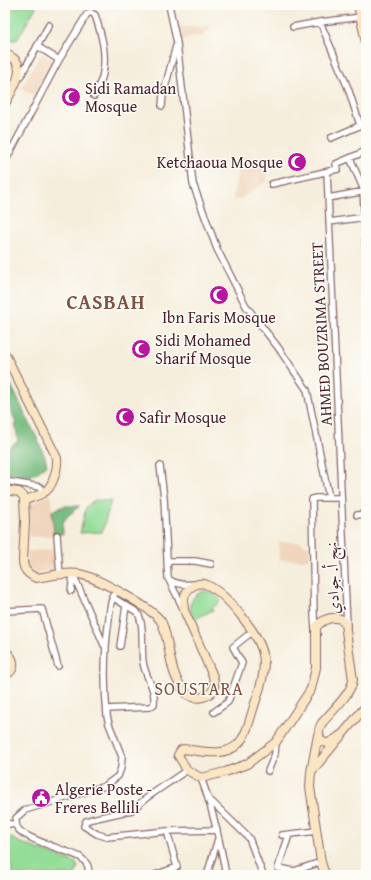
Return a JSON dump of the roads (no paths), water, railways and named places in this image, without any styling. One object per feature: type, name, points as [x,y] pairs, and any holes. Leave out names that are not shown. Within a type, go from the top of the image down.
[{"type":"street","points":[[358,5],[366,43]]},
{"type":"street","points":[[169,6],[177,43],[193,184],[216,246],[246,306],[307,390],[329,498]]},
{"type":"street","points":[[5,162],[59,60],[87,14],[90,12],[93,12],[95,15],[101,31],[104,58],[103,74],[94,96]]},
{"type":"street","points":[[293,27],[361,17]]},
{"type":"street","points":[[320,22],[363,124],[331,138]]},
{"type":"street","points":[[5,104],[49,25]]},
{"type":"street","points":[[162,106],[163,95],[177,43]]},
{"type":"street","points":[[37,46],[59,60]]},
{"type":"street","points":[[5,54],[16,62],[19,67],[18,79]]},
{"type":"street","points":[[272,184],[338,169],[336,164],[366,151]]},
{"type":"street","points":[[350,158],[364,191],[366,250]]},
{"type":"street","name":"AHMED BOUZRIMA STREET","points":[[327,172],[341,496]]},
{"type":"street","points":[[328,198],[364,191]]},
{"type":"street","points":[[329,222],[365,217]]},
{"type":"street","points":[[5,354],[57,458],[58,463],[48,489],[44,493],[25,500]]},
{"type":"street","points":[[5,490],[19,492],[23,495],[25,500],[23,566],[28,573],[36,578],[73,574],[90,576],[114,593],[154,614],[160,619],[163,625],[173,668],[180,685],[188,695],[198,698],[204,697],[214,688],[213,676],[168,578],[164,498],[160,466]]},
{"type":"street","points":[[5,481],[40,487],[44,493]]},
{"type":"street","points":[[316,633],[314,615],[312,499],[340,498],[341,496]]},
{"type":"street","name":"نهج أ. جوادي","points":[[341,496],[344,524],[346,610],[351,658]]},
{"type":"street","points":[[357,515],[366,514]]},
{"type":"street","points":[[57,535],[60,575]]},
{"type":"street","points":[[167,561],[211,564]]},
{"type":"street","points":[[71,591],[73,574]]},
{"type":"street","points":[[73,574],[105,646]]},
{"type":"street","points":[[168,578],[172,582],[181,584],[208,585],[216,590],[253,631],[263,654],[263,673],[243,738],[234,747],[224,751],[215,752],[183,749],[178,755],[187,770],[201,778],[209,799],[219,837],[226,875]]},
{"type":"street","points":[[184,610],[183,603],[188,590],[200,584]]},
{"type":"street","points":[[107,709],[150,707],[154,704],[155,696],[143,663],[140,618],[136,612],[126,606],[114,593]]},
{"type":"street","points":[[86,875],[89,867],[87,862],[80,857],[29,837],[18,830],[16,818],[25,810],[105,786],[118,776],[121,768],[122,757],[109,724],[105,684],[105,646],[114,593]]},
{"type":"street","points":[[120,646],[126,606]]},
{"type":"street","points":[[5,611],[42,609],[58,666]]},
{"type":"street","points":[[201,778],[225,772],[247,764],[276,742],[311,689],[316,668],[316,627],[324,620],[339,618],[345,624],[353,674],[352,685],[319,728],[311,772],[310,787],[321,862],[325,875]]},
{"type":"street","points":[[214,712],[228,702],[242,663],[233,647],[253,631]]},
{"type":"street","points":[[5,652],[10,656],[14,666],[12,670],[5,675]]},
{"type":"street","points":[[311,772],[366,706]]},
{"type":"street","points":[[319,728],[320,739],[323,743],[332,741],[341,735]]},
{"type":"street","points":[[268,771],[275,754],[276,742]]},
{"type":"street","points":[[187,770],[149,796],[132,810],[92,819],[86,821],[84,826],[97,834],[107,837],[167,831],[217,830]]},
{"type":"street","points":[[209,799],[249,838],[263,875]]},
{"type":"street","points":[[5,823],[16,825]]},
{"type":"street","points":[[155,875],[177,867],[167,831]]},
{"type":"street","points":[[282,835],[317,831]]},
{"type":"street","points":[[290,835],[278,868],[294,871],[321,862]]},
{"type":"street","points":[[207,875],[219,837]]},
{"type":"place","name":"Sidi Ramadan Mosque","points":[[71,97]]},
{"type":"place","name":"Ketchaoua Mosque","points":[[297,162]]},
{"type":"place","name":"Ibn Faris Mosque","points":[[219,295]]},
{"type":"place","name":"Sidi Mohamed Sharif Mosque","points":[[141,349]]},
{"type":"place","name":"Safir Mosque","points":[[125,417]]},
{"type":"place","name":"Algerie Poste - Freres Bellili","points":[[41,798]]},
{"type":"district","name":"CASBAH","points":[[106,302]]},
{"type":"district","name":"SOUSTARA","points":[[199,689]]}]
